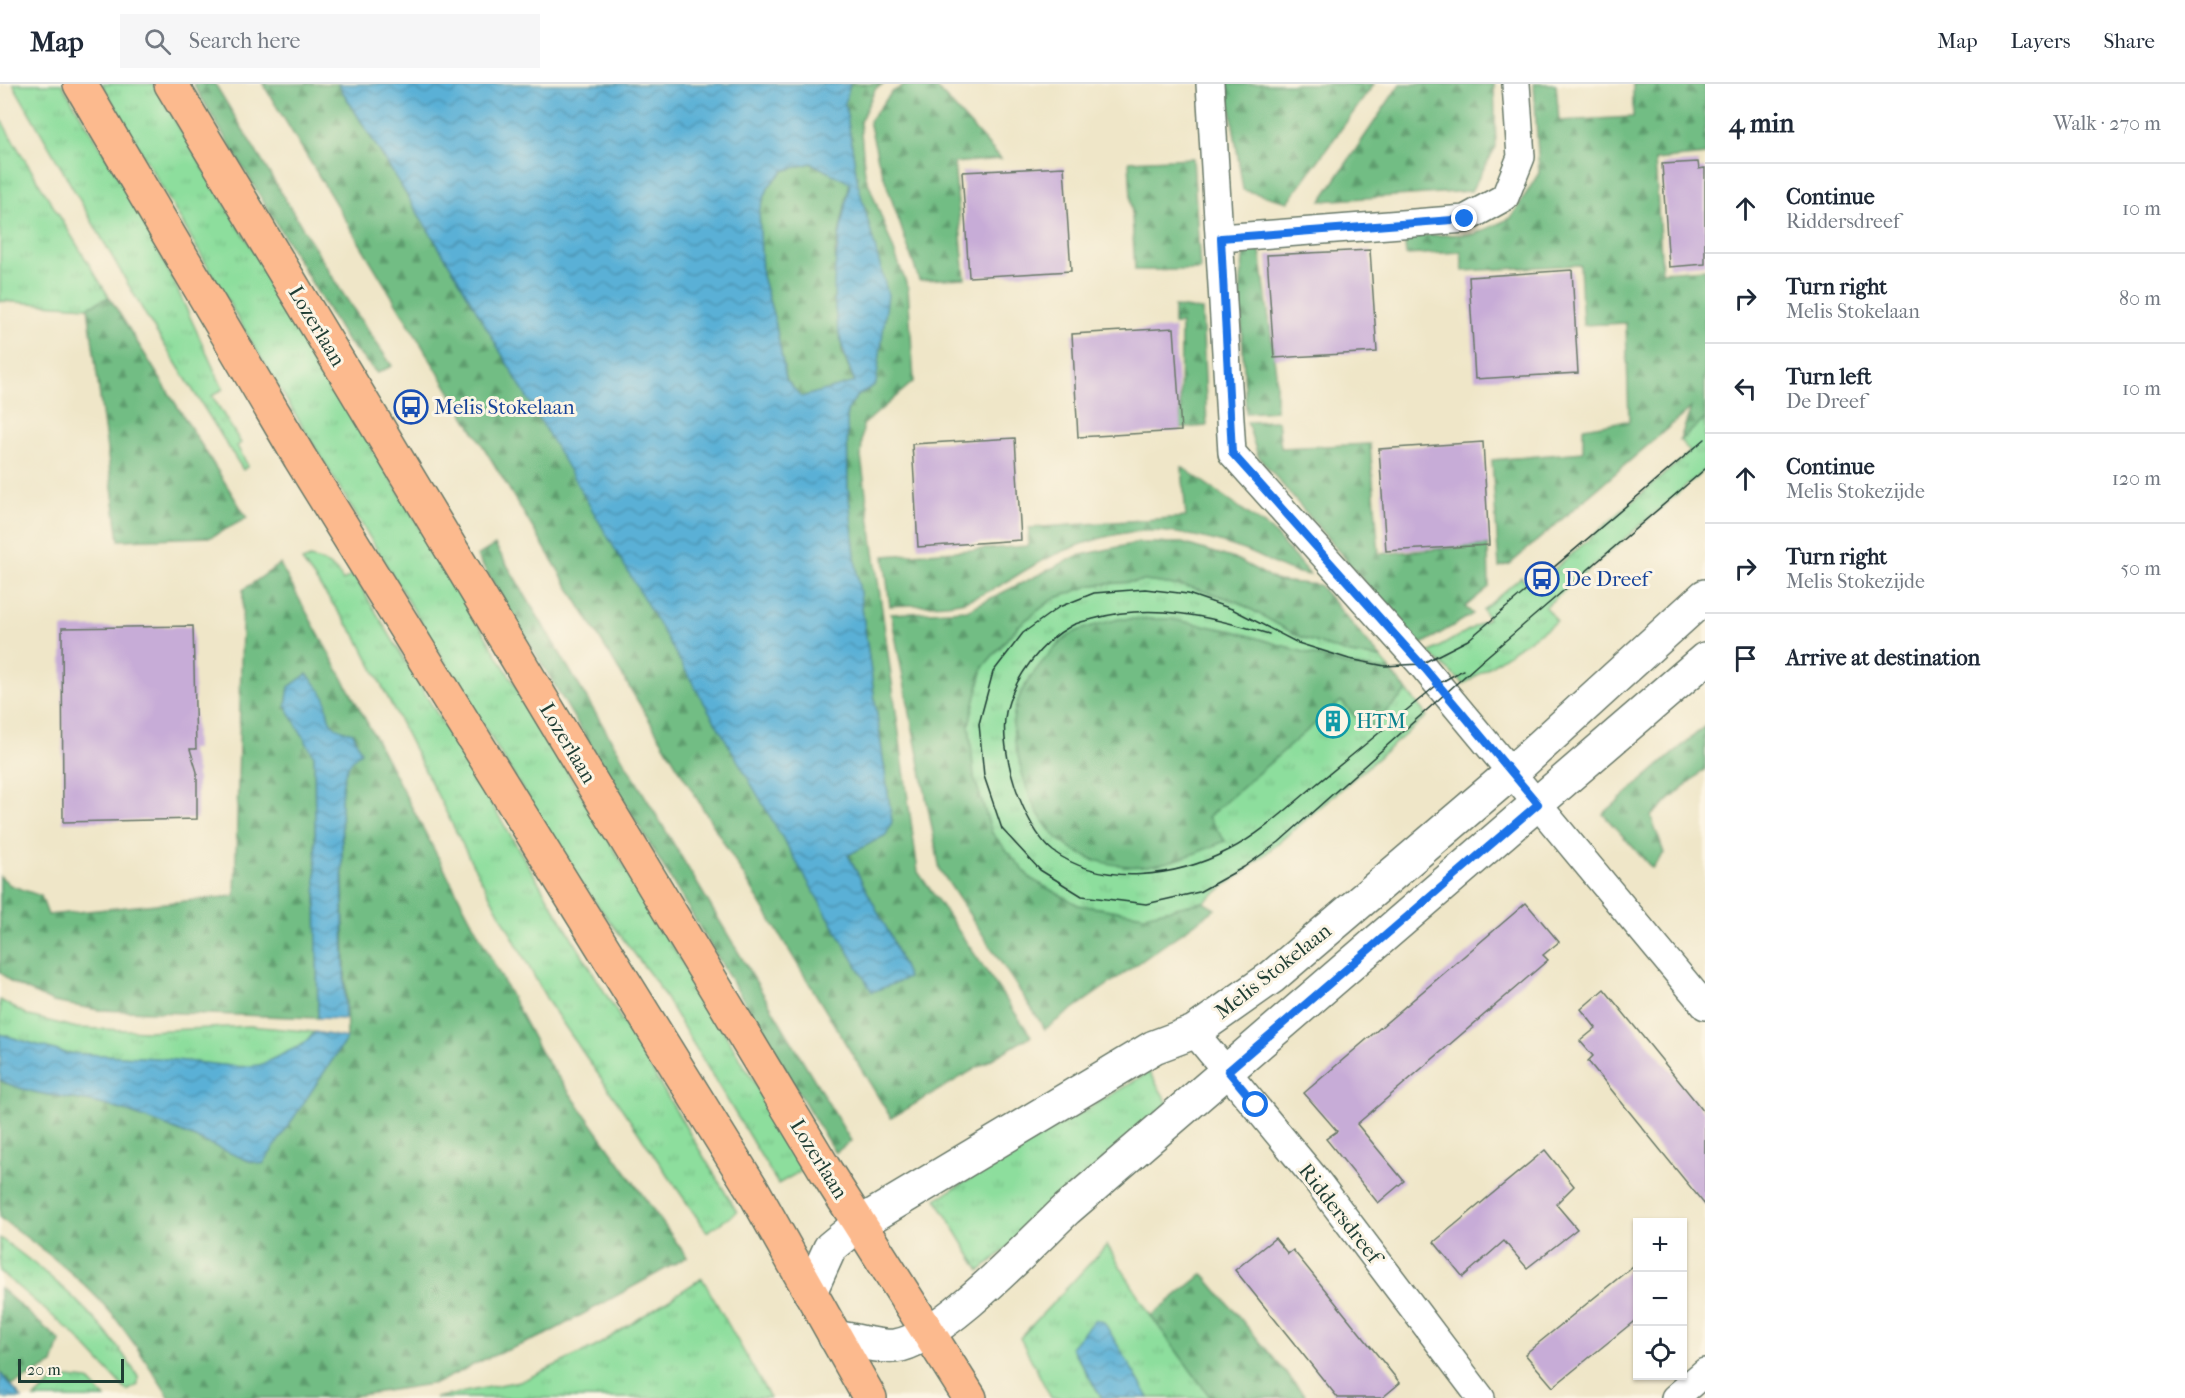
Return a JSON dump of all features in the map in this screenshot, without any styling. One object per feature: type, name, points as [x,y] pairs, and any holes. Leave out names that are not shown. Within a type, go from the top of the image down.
[{"type":"main road","points":[[80,84],[293,448],[754,1192],[870,1398]]},
{"type":"main road","name":"Lozerlaan","points":[[171,84],[859,1224],[970,1398]]},
{"type":"street","points":[[1209,84],[1221,238],[1232,453],[1421,664],[1705,1006]]},
{"type":"street","points":[[1221,238],[1465,219],[1505,196],[1521,156],[1516,84]]},
{"type":"street","name":"Melis Stokelaan","points":[[810,1292],[830,1248],[859,1224],[1154,1047],[1194,1032],[1272,977],[1511,773],[1705,596]]},
{"type":"street","name":"Melis Stokelaan","points":[[835,1337],[895,1346],[928,1332],[973,1299],[1067,1209],[1705,659]]},
{"type":"street","name":"Riddersdreef","points":[[1194,1032],[1314,1177],[1481,1398]]},
{"type":"street","points":[[1675,1398],[1705,1372]]},
{"type":"green space","points":[[13,84],[62,84],[134,202],[223,389],[212,396],[241,443],[237,446],[248,466],[243,470],[147,317]]},
{"type":"green space","points":[[102,84],[153,84],[806,1168],[778,1184],[656,982],[573,873],[255,348]]},
{"type":"green space","points":[[193,84],[215,84],[341,291],[392,366],[377,373],[346,340]]},
{"type":"green space","points":[[263,84],[338,84],[453,270],[908,978],[890,935],[848,855],[886,835],[892,822],[856,565],[848,488],[847,411],[856,397],[876,384],[858,184],[845,103],[850,84],[884,84],[876,88],[860,122],[865,174],[908,288],[914,381],[863,425],[861,457],[918,872],[1031,1036],[891,1118]]},
{"type":"green space","points":[[907,84],[933,84],[1001,159],[954,163],[965,278],[919,280],[878,159],[869,121],[892,92]]},
{"type":"green space","points":[[1227,84],[1374,84],[1288,202],[1243,190]]},
{"type":"green space","points":[[1400,84],[1494,84],[1496,147],[1471,191],[1321,201]]},
{"type":"green space","points":[[1534,84],[1556,84],[1559,121],[1633,117],[1633,84],[1705,84],[1705,155],[1655,160],[1662,272],[1705,269],[1705,419],[1680,440],[1691,408],[1510,564],[1499,567],[1492,460],[1583,452],[1583,428],[1629,421],[1626,323],[1583,325],[1580,265],[1463,271],[1461,252],[1406,255],[1404,236],[1475,234],[1511,218],[1539,173]]},
{"type":"green space","points":[[0,117],[109,297],[88,307],[0,301]]},
{"type":"green space","points":[[1193,158],[1200,270],[1135,270],[1129,161]]},
{"type":"green space","points":[[811,163],[850,182],[835,252],[842,352],[855,383],[800,397],[786,379],[775,321],[762,276],[759,211],[769,186],[783,171]]},
{"type":"green space","points":[[1244,249],[1260,251],[1276,373],[1276,411],[1246,413],[1240,292]]},
{"type":"green space","points":[[109,297],[247,518],[211,537],[119,540],[88,307]]},
{"type":"green space","points":[[1174,307],[1202,310],[1207,426],[1180,428],[1181,324],[1174,324]]},
{"type":"green space","points":[[1705,419],[1705,470],[1545,607],[1557,621],[1464,684],[1429,653],[1488,619],[1483,610],[1521,577],[1531,589],[1690,452],[1680,440]]},
{"type":"green space","points":[[1278,421],[1281,448],[1370,444],[1379,554],[1488,545],[1489,587],[1465,607],[1473,614],[1419,646],[1258,456],[1247,422]]},
{"type":"green space","points":[[1182,467],[1271,530],[1310,575],[1291,571],[1247,551],[1209,539],[1170,532],[1129,532],[1066,550],[990,591],[967,600],[940,604],[890,606],[884,556],[1028,546],[1029,528],[1186,517]]},
{"type":"green space","points":[[1137,543],[1182,543],[1238,560],[1277,581],[1319,585],[1381,658],[1350,654],[1298,636],[1236,601],[1190,587],[1145,581],[1092,585],[1053,599],[1018,626],[983,667],[969,724],[974,777],[992,833],[1031,879],[1078,905],[1144,915],[1203,902],[1215,909],[1045,1029],[940,870],[891,614],[967,610],[1077,556]]},
{"type":"green space","points":[[495,545],[851,1141],[835,1153],[477,556]]},
{"type":"green space","points":[[310,558],[330,565],[343,581],[353,574],[737,1212],[707,1232],[549,1003],[473,865],[358,639],[302,561]]},
{"type":"green space","points":[[280,564],[369,726],[541,1053],[687,1257],[545,1335],[485,1359],[437,1383],[341,1398],[170,1398],[128,1334],[100,1300],[59,1263],[0,1218],[0,1080],[26,1090],[126,1111],[249,1161],[263,1163],[347,1038],[341,799],[344,774],[350,761],[307,674],[289,687],[286,706],[314,756],[318,1018],[99,1010],[53,1002],[11,982],[0,972],[0,876],[10,885],[41,896],[48,915],[235,896],[243,590]]},
{"type":"green space","points":[[1145,581],[1190,587],[1236,601],[1299,636],[1350,654],[1381,658],[1391,671],[1347,665],[1233,631],[1170,619],[1119,619],[1075,632],[1089,859],[1125,866],[1157,865],[1225,841],[1207,817],[1341,700],[1367,730],[1407,691],[1427,716],[1244,872],[1203,902],[1145,915],[1078,905],[1031,879],[992,833],[974,777],[969,724],[983,667],[1018,626],[1053,599],[1092,585]]},
{"type":"green space","points":[[1119,619],[1170,619],[1233,631],[1347,665],[1391,671],[1407,691],[1367,730],[1341,701],[1208,817],[1225,841],[1176,860],[1151,866],[1125,866],[1103,862],[1084,856],[1068,846],[1042,820],[1026,785],[1016,746],[1013,720],[1018,699],[1026,685],[1059,644],[1080,630]]},
{"type":"green space","points":[[1705,726],[1705,769],[1651,816],[1664,853],[1652,868],[1603,814]]},
{"type":"green space","points":[[0,1000],[29,1016],[77,1028],[147,1031],[250,1026],[315,1032],[302,1045],[260,1065],[241,1067],[156,1058],[65,1053],[0,1034]]},
{"type":"green space","points":[[1149,1072],[1171,1108],[980,1271],[936,1199]]},
{"type":"green space","points":[[0,1238],[58,1284],[94,1318],[125,1357],[138,1377],[138,1385],[127,1391],[74,1334],[0,1272]]},
{"type":"green space","points":[[1107,1245],[1151,1316],[1211,1398],[1149,1398],[1104,1323],[1072,1349],[1102,1398],[1051,1398],[1020,1338]]},
{"type":"green space","points":[[1203,1274],[1307,1398],[1211,1398],[1151,1316]]},
{"type":"green space","points":[[702,1278],[770,1398],[435,1398],[524,1380],[595,1347]]},
{"type":"green space","points":[[0,1288],[60,1341],[53,1364],[13,1385],[0,1373]]},
{"type":"green space","points":[[69,1378],[88,1380],[105,1398],[34,1398],[53,1382]]},
{"type":"water","points":[[338,84],[850,84],[845,103],[858,184],[888,295],[876,384],[856,397],[847,411],[848,488],[856,565],[892,822],[886,835],[848,855],[890,935],[908,978],[872,992],[453,270]],"holes":[[[811,163],[850,183],[839,237],[834,283],[838,330],[855,382],[801,397],[786,379],[775,321],[762,276],[759,211],[769,186],[783,171]]]},
{"type":"water","points":[[307,674],[323,695],[332,724],[353,733],[361,752],[345,772],[341,799],[345,1019],[318,1018],[314,756],[286,706],[289,687]]},
{"type":"water","points":[[315,1032],[347,1038],[263,1164],[249,1161],[126,1111],[26,1090],[0,1080],[0,1034],[65,1053],[156,1058],[241,1067],[260,1065],[302,1045]]},
{"type":"water","points":[[1095,1319],[1104,1322],[1149,1398],[1102,1398],[1071,1347]]},
{"type":"water","points":[[0,1373],[22,1398],[0,1398]]},
{"type":"building","points":[[1698,162],[1699,169],[1705,168],[1705,264],[1669,267],[1662,164]]},
{"type":"building","points":[[1064,167],[1071,271],[969,277],[962,172]]},
{"type":"building","points":[[1370,250],[1377,352],[1274,358],[1267,255]]},
{"type":"building","points":[[1572,270],[1578,373],[1475,379],[1469,277]]},
{"type":"building","points":[[1174,328],[1181,431],[1078,437],[1072,334]]},
{"type":"building","points":[[1015,438],[1021,540],[918,547],[912,444]]},
{"type":"building","points":[[1483,442],[1489,545],[1386,551],[1379,449]]},
{"type":"building","points":[[193,626],[196,749],[190,749],[197,772],[197,819],[63,822],[62,628]]},
{"type":"building","points":[[1526,903],[1559,942],[1543,955],[1548,960],[1357,1124],[1404,1181],[1378,1203],[1326,1139],[1337,1131],[1304,1093]]},
{"type":"building","points":[[1604,989],[1705,1113],[1705,1205],[1588,1061],[1593,1056],[1580,1041],[1596,1028],[1581,1009]]},
{"type":"building","points":[[1545,1150],[1574,1186],[1556,1204],[1577,1229],[1527,1268],[1504,1241],[1463,1277],[1434,1242]]},
{"type":"building","points":[[1275,1238],[1288,1254],[1293,1250],[1400,1383],[1382,1398],[1338,1398],[1235,1270]]},
{"type":"building","points":[[1633,1266],[1633,1322],[1553,1387],[1525,1354]]},
{"type":"tram line","points":[[1705,439],[1468,640],[1421,664],[1385,666],[1349,659],[1298,643],[1232,609],[1188,594],[1145,589],[1094,593],[1059,607],[1023,633],[993,672],[979,724],[984,776],[1002,829],[1040,870],[1082,896],[1146,904],[1199,892],[1244,867],[1279,842],[1484,659],[1705,469]]},
{"type":"tram line","points":[[1269,634],[1204,617],[1138,612],[1115,614],[1079,623],[1049,641],[1030,662],[1015,686],[1006,712],[1004,728],[1009,766],[1015,786],[1042,840],[1053,851],[1073,863],[1117,874],[1164,872],[1209,859],[1240,844],[1262,829],[1438,684],[1463,670]]},
{"type":"place","name":"Melis Stokelaan","points":[[411,407]]},
{"type":"place","name":"De Dreef","points":[[1542,579]]},
{"type":"place","name":"HTM","points":[[1333,721]]},
{"type":"route","points":[[1256,1105],[1228,1071],[1538,804],[1421,664],[1232,453],[1221,238],[1465,219]]}]
